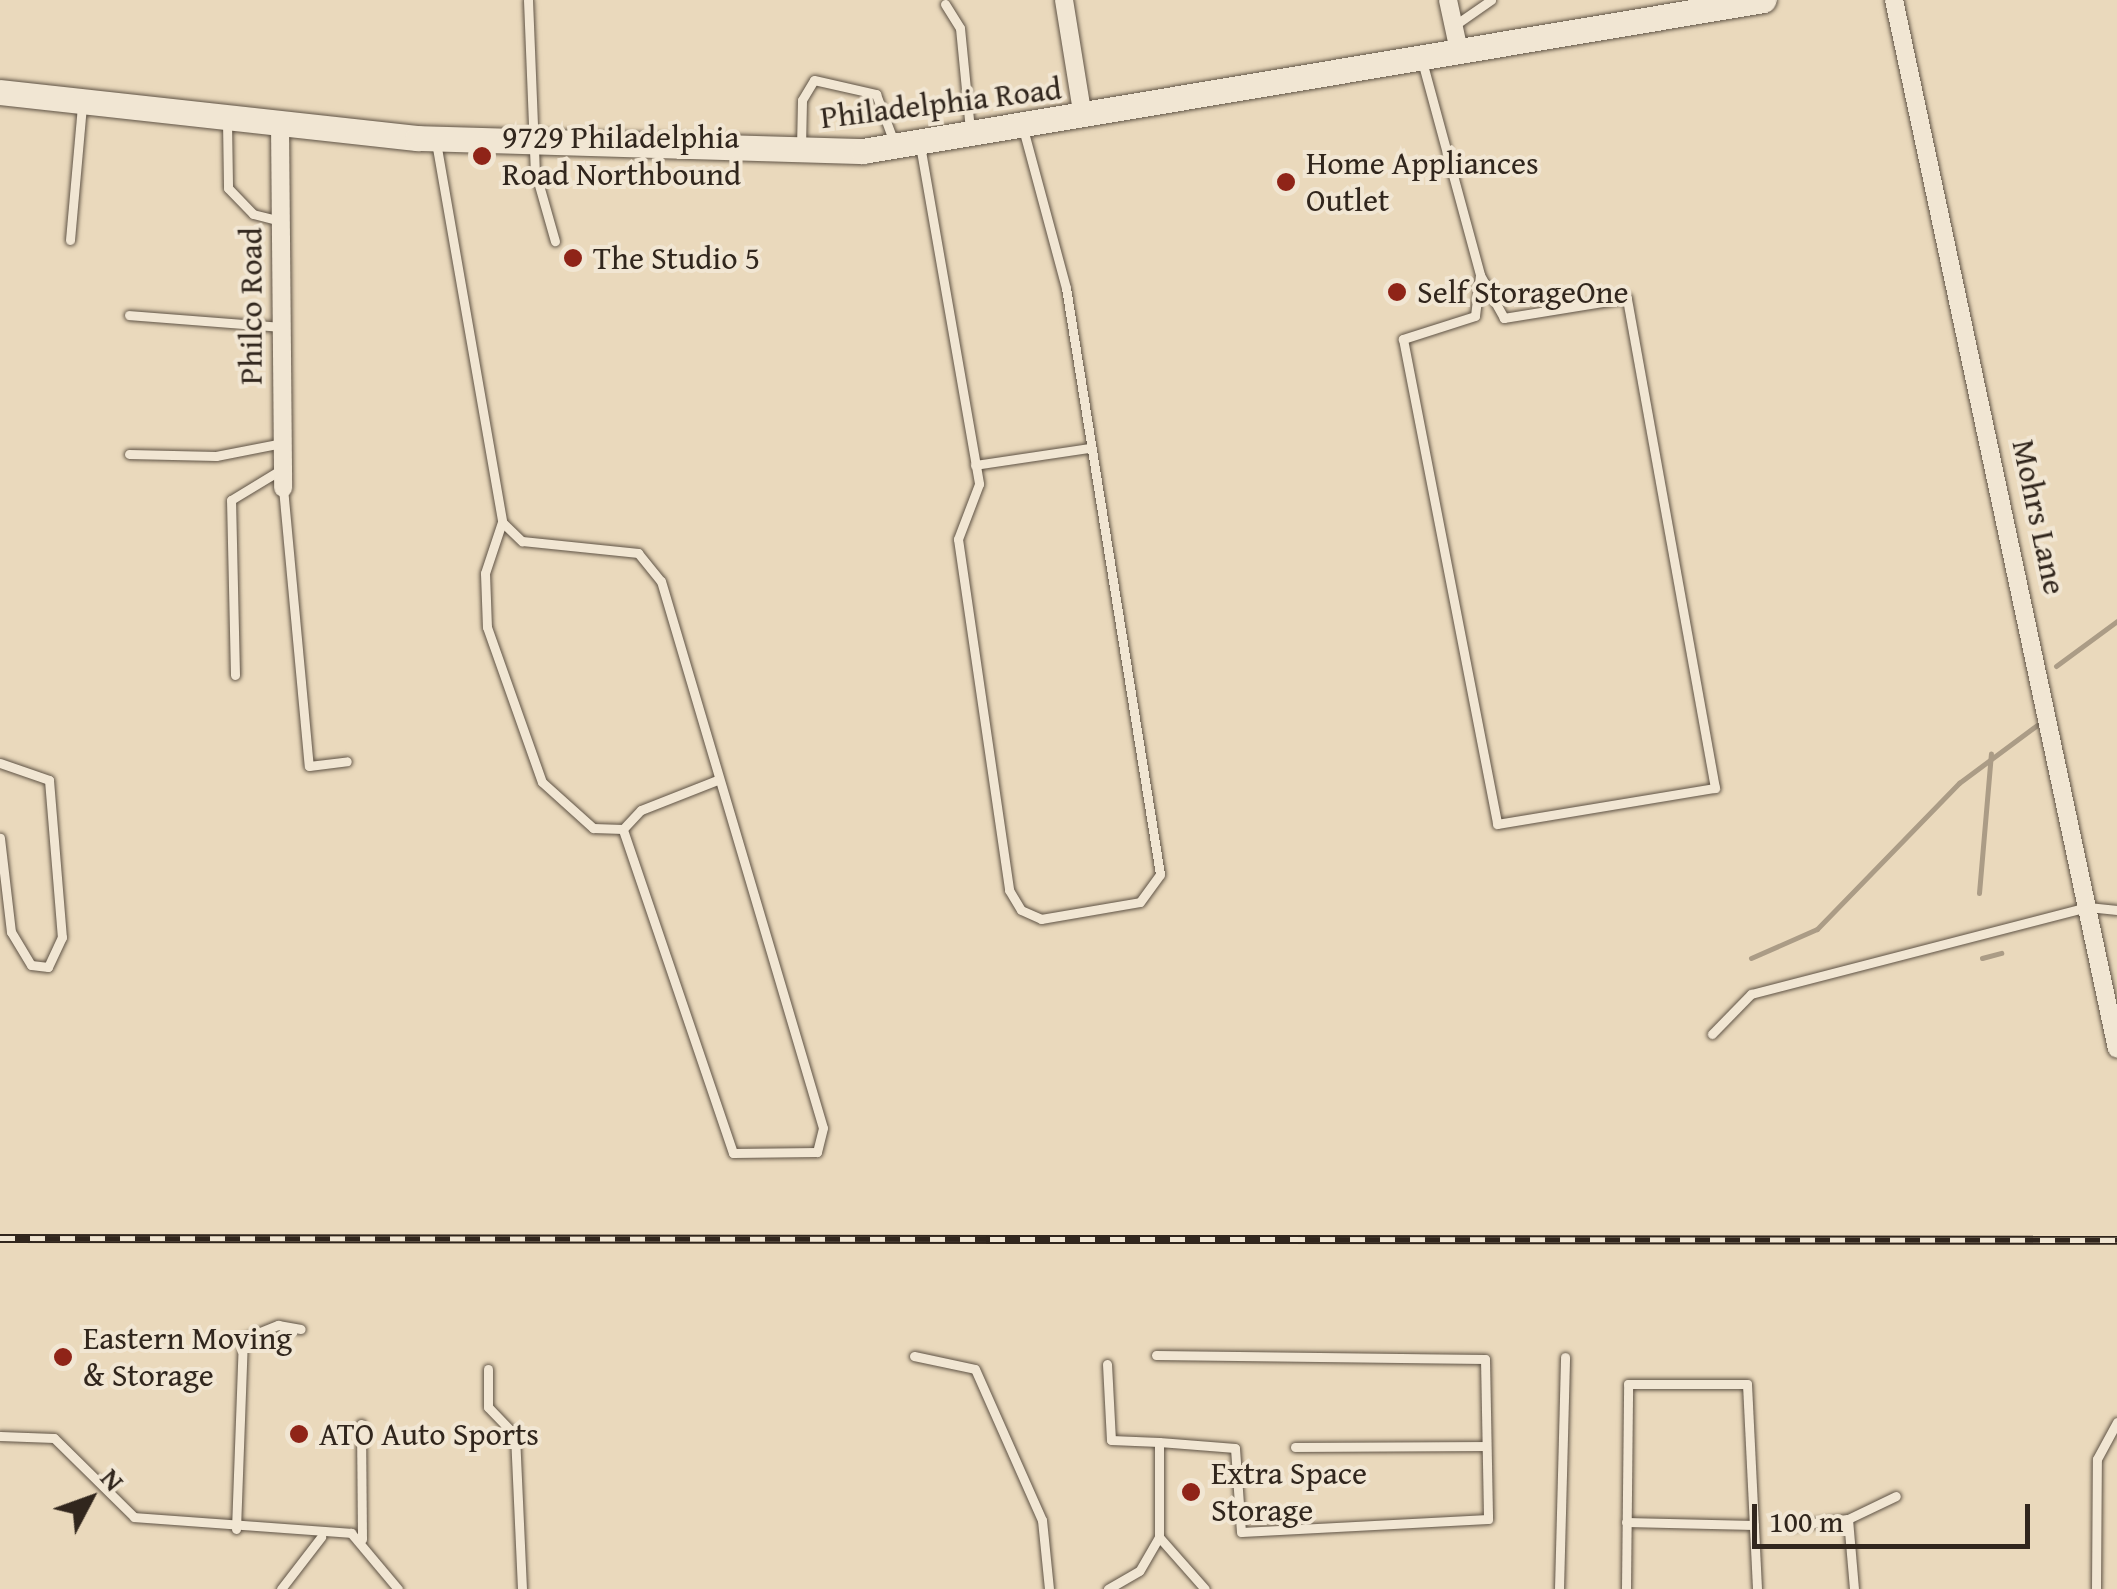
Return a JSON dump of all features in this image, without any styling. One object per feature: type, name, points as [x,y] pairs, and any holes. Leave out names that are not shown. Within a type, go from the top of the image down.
[{"type":"main road","name":"Philadelphia Road","points":[[0,92],[436,139],[801,153],[971,138],[1421,58],[1455,39],[1763,0]]},
{"type":"street","points":[[1064,0],[1083,118]]},
{"type":"street","points":[[1448,0],[1455,39]]},
{"type":"street","name":"Mohrs Lane","points":[[1894,0],[2117,1049]]},
{"type":"street","name":"Philco Road","points":[[280,124],[282,478]]},
{"type":"lane","points":[[528,0],[537,145],[555,241]]},
{"type":"lane","points":[[1455,39],[1490,0]]},
{"type":"lane","points":[[945,4],[960,28],[971,138]]},
{"type":"lane","points":[[1421,58],[1480,275],[1504,318],[1627,298],[1714,788],[1497,824],[1403,340],[1475,316],[1480,275]]},
{"type":"lane","points":[[801,153],[802,100],[814,80],[876,94],[908,146],[979,484],[958,539],[1009,890],[1021,910],[1042,919],[1140,902],[1160,874],[1066,288],[1023,129]]},
{"type":"lane","points":[[70,240],[82,103]]},
{"type":"lane","points":[[227,119],[228,188],[252,214],[281,221]]},
{"type":"lane","points":[[436,139],[502,522],[486,573],[487,627],[542,782],[582,822],[623,829]]},
{"type":"lane","points":[[129,314],[282,326]]},
{"type":"lane","points":[[129,454],[216,456],[282,443]]},
{"type":"lane","points":[[975,465],[1089,448]]},
{"type":"lane","points":[[235,675],[231,500],[282,478],[308,766],[347,761]]},
{"type":"lane","points":[[502,522],[522,542],[628,549],[648,561],[661,581],[823,1128],[823,1143],[804,1158],[733,1153],[623,829]]},
{"type":"lane","points":[[0,763],[49,780],[62,937],[48,967],[32,965],[11,932],[0,838]]},
{"type":"lane","points":[[623,829],[641,810],[717,780]]},
{"type":"lane","points":[[1712,1034],[1752,994],[2088,907],[2117,910]]},
{"type":"lane","points":[[236,1529],[243,1339],[278,1325],[301,1329]]},
{"type":"lane","points":[[1106,1364],[1111,1440],[1235,1448],[1241,1532],[1488,1519],[1485,1359],[1156,1355]]},
{"type":"lane","points":[[914,1356],[975,1368],[1042,1520],[1049,1589]]},
{"type":"lane","points":[[1559,1589],[1565,1357]]},
{"type":"lane","points":[[488,1369],[488,1407],[515,1435],[522,1589]]},
{"type":"lane","points":[[1626,1589],[1628,1384],[1747,1384],[1758,1589]]},
{"type":"lane","points":[[2096,1589],[2097,1459],[2117,1422]]},
{"type":"lane","points":[[361,1424],[362,1538],[398,1589]]},
{"type":"lane","points":[[0,1436],[54,1438],[134,1517],[320,1538],[362,1538]]},
{"type":"lane","points":[[1108,1589],[1139,1571],[1158,1536],[1159,1442]]},
{"type":"lane","points":[[1295,1447],[1486,1446]]},
{"type":"lane","points":[[1788,1526],[1848,1520],[1896,1496]]},
{"type":"lane","points":[[1848,1520],[1854,1589]]},
{"type":"lane","points":[[1626,1522],[1754,1525]]},
{"type":"lane","points":[[1158,1536],[1205,1589]]},
{"type":"lane","points":[[281,1589],[320,1538]]},
{"type":"waterway","points":[[2056,666],[2117,621]]},
{"type":"waterway","points":[[1751,958],[1817,929],[1959,783],[2037,725]]},
{"type":"waterway","points":[[1979,893],[1991,754]]},
{"type":"waterway","points":[[1982,958],[2001,953]]},
{"type":"railway","points":[[0,1238],[2117,1240]]},
{"type":"place","name":"9729 Philadelphia Road Northbound","points":[[482,156]]},
{"type":"place","name":"Home Appliances Outlet","points":[[1286,182]]},
{"type":"place","name":"The Studio 5","points":[[573,258]]},
{"type":"place","name":"Self StorageOne","points":[[1397,292]]},
{"type":"place","name":"Eastern Moving & Storage","points":[[63,1357]]},
{"type":"place","name":"ATO Auto Sports","points":[[299,1434]]},
{"type":"place","name":"Extra Space Storage","points":[[1191,1492]]}]
